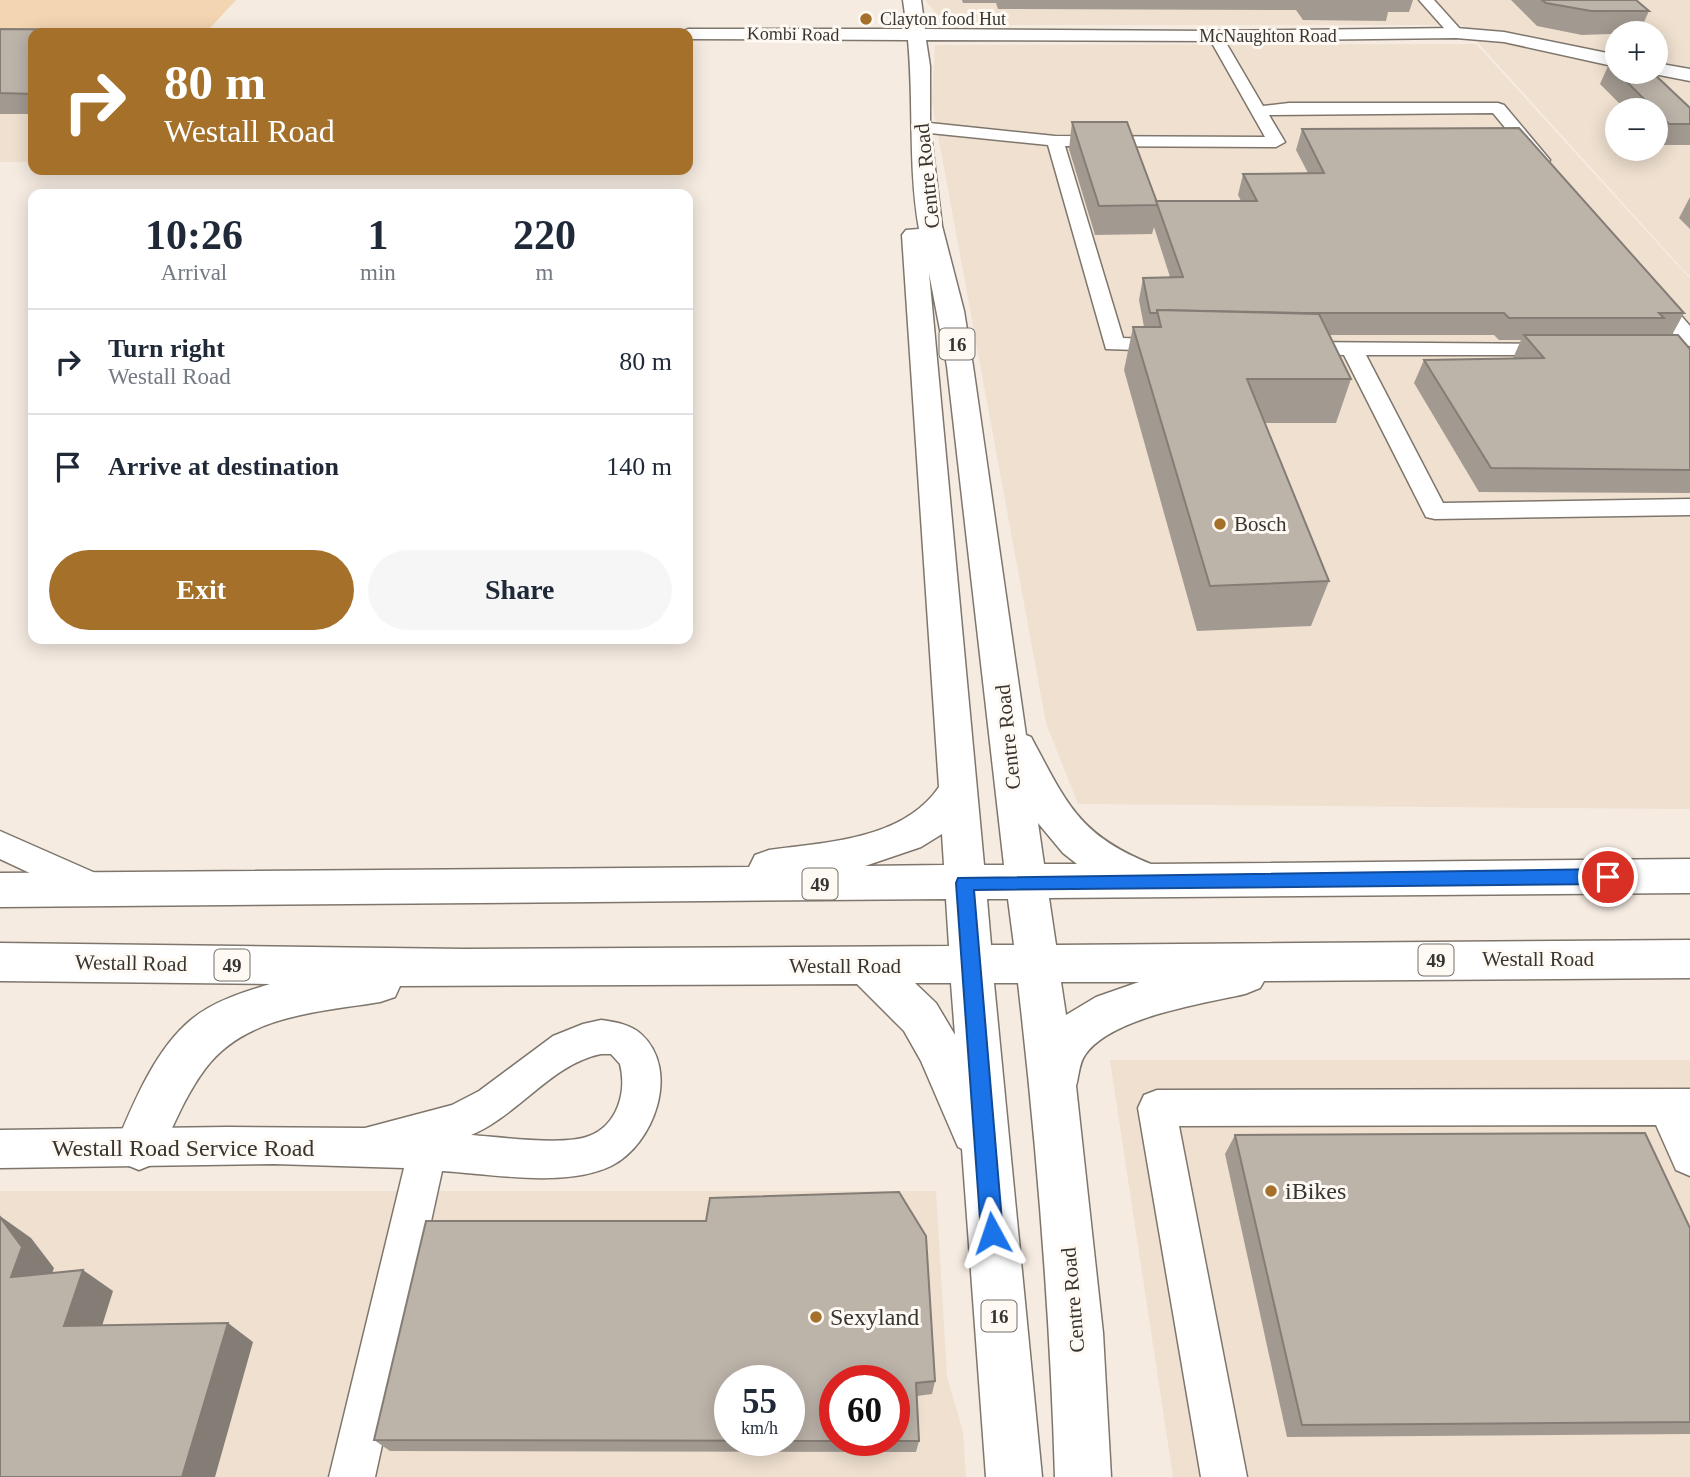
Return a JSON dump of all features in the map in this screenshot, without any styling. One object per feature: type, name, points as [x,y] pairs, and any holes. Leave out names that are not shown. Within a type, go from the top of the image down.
[{"type":"main road","name":"Centre Road","points":[[895,0],[920,66],[920,127],[930,226],[951,311],[960,366],[1007,724],[1035,963],[1053,1088],[1077,1333],[1083,1477]]},
{"type":"main road","name":"Centre Road","points":[[912,0],[908,36],[964,883],[1014,1477]]},
{"type":"main road","name":"McNaughton Road","points":[[908,36],[1456,33],[1504,37],[1605,58]]},
{"type":"main road","name":"Kombi Road","points":[[693,34],[908,36]]},
{"type":"main road","points":[[1668,71],[1690,75]]},
{"type":"main road","points":[[1007,724],[1049,811],[1063,829],[1104,862],[1150,880]]},
{"type":"main road","points":[[675,885],[864,849],[892,841],[925,825],[942,811],[959,788]]},
{"type":"main road","name":"49","points":[[0,890],[1690,876]]},
{"type":"main road","name":"Westall Road","points":[[0,962],[464,968],[1690,959]]},
{"type":"main road","points":[[1053,1088],[1060,1055],[1074,1035],[1094,1021],[1154,997],[1308,961]]},
{"type":"main road","points":[[867,966],[920,1017],[938,1048],[986,1154]]},
{"type":"main road","points":[[139,1147],[191,1050],[222,1024],[270,1003],[464,968]]},
{"type":"street","points":[[1426,0],[1456,33]]},
{"type":"street","points":[[920,127],[1055,141],[1276,142],[1215,36]]},
{"type":"street","points":[[1258,111],[1289,108],[1498,108],[1550,171]]},
{"type":"street","points":[[1055,141],[1114,344],[1193,346]]},
{"type":"street","points":[[1638,277],[1685,346]]},
{"type":"street","points":[[1272,348],[1582,349]]},
{"type":"street","points":[[1352,349],[1435,510],[1690,507]]},
{"type":"street","points":[[0,844],[97,889]]},
{"type":"street","points":[[613,1037],[627,1043],[637,1055],[641,1089],[637,1112],[628,1127],[611,1145],[590,1156],[554,1160],[365,1147],[446,1126],[478,1113],[509,1093],[551,1056],[578,1042],[613,1037]]},
{"type":"street","points":[[1625,1107],[1641,1143]]},
{"type":"street","points":[[1224,1477],[1157,1108],[1678,1107],[1690,1157]]},
{"type":"street","name":"Westall Road Service Road","points":[[0,1149],[365,1147]]},
{"type":"street","points":[[352,1477],[427,1152]]},
{"type":"shaded area","points":[[0,0],[236,0],[210,28],[28,28],[28,32],[0,32]]},
{"type":"shaded area","points":[[925,0],[1690,0],[1690,277],[1462,25],[946,25]]},
{"type":"shaded area","points":[[1476,44],[1690,279],[1690,809],[1078,804],[1046,723],[932,102],[935,45]]},
{"type":"shaded area","points":[[0,45],[28,45],[28,162],[0,162]]},
{"type":"shaded area","points":[[1110,1060],[1690,1060],[1690,1477],[1173,1477]]},
{"type":"shaded area","points":[[0,1191],[936,1191],[947,1377],[963,1432],[966,1477],[0,1477]]},
{"type":"building","points":[[1542,0],[1636,0],[1649,11],[1591,11]]},
{"type":"building","points":[[0,29],[28,29],[28,94],[0,93]]},
{"type":"building","points":[[1629,84],[1665,84],[1690,108],[1690,124],[1668,123],[1668,98],[1643,98]]},
{"type":"building","points":[[1072,122],[1127,122],[1158,205],[1099,206]]},
{"type":"building","points":[[1519,128],[1684,313],[1659,313],[1664,318],[1509,318],[1504,313],[1157,310],[1157,313],[1150,313],[1143,278],[1183,277],[1156,201],[1257,201],[1243,174],[1324,173],[1302,129]]},
{"type":"building","points":[[1157,310],[1319,314],[1351,379],[1247,379],[1329,581],[1210,586],[1133,327],[1161,327]]},
{"type":"building","points":[[1524,335],[1678,335],[1690,349],[1690,470],[1491,468],[1424,360],[1544,358]]},
{"type":"building","points":[[1645,1133],[1690,1228],[1690,1422],[1302,1425],[1235,1135]]},
{"type":"building","points":[[899,1192],[926,1236],[935,1381],[916,1383],[919,1441],[910,1441],[910,1365],[819,1365],[819,1441],[805,1441],[805,1365],[714,1365],[714,1441],[374,1440],[426,1221],[706,1221],[710,1198]]},
{"type":"building","points":[[0,1217],[22,1247],[11,1277],[83,1270],[64,1326],[228,1323],[182,1477],[0,1477]]},
{"type":"place","name":"Clayton food Hut","points":[[866,19]]},
{"type":"place","name":"Bosch","points":[[1220,524]]},
{"type":"place","name":"iBikes","points":[[1271,1191]]},
{"type":"place","name":"Sexyland","points":[[816,1317]]},
{"type":"route","points":[[992,1233],[964,883],[1608,877]]}]
